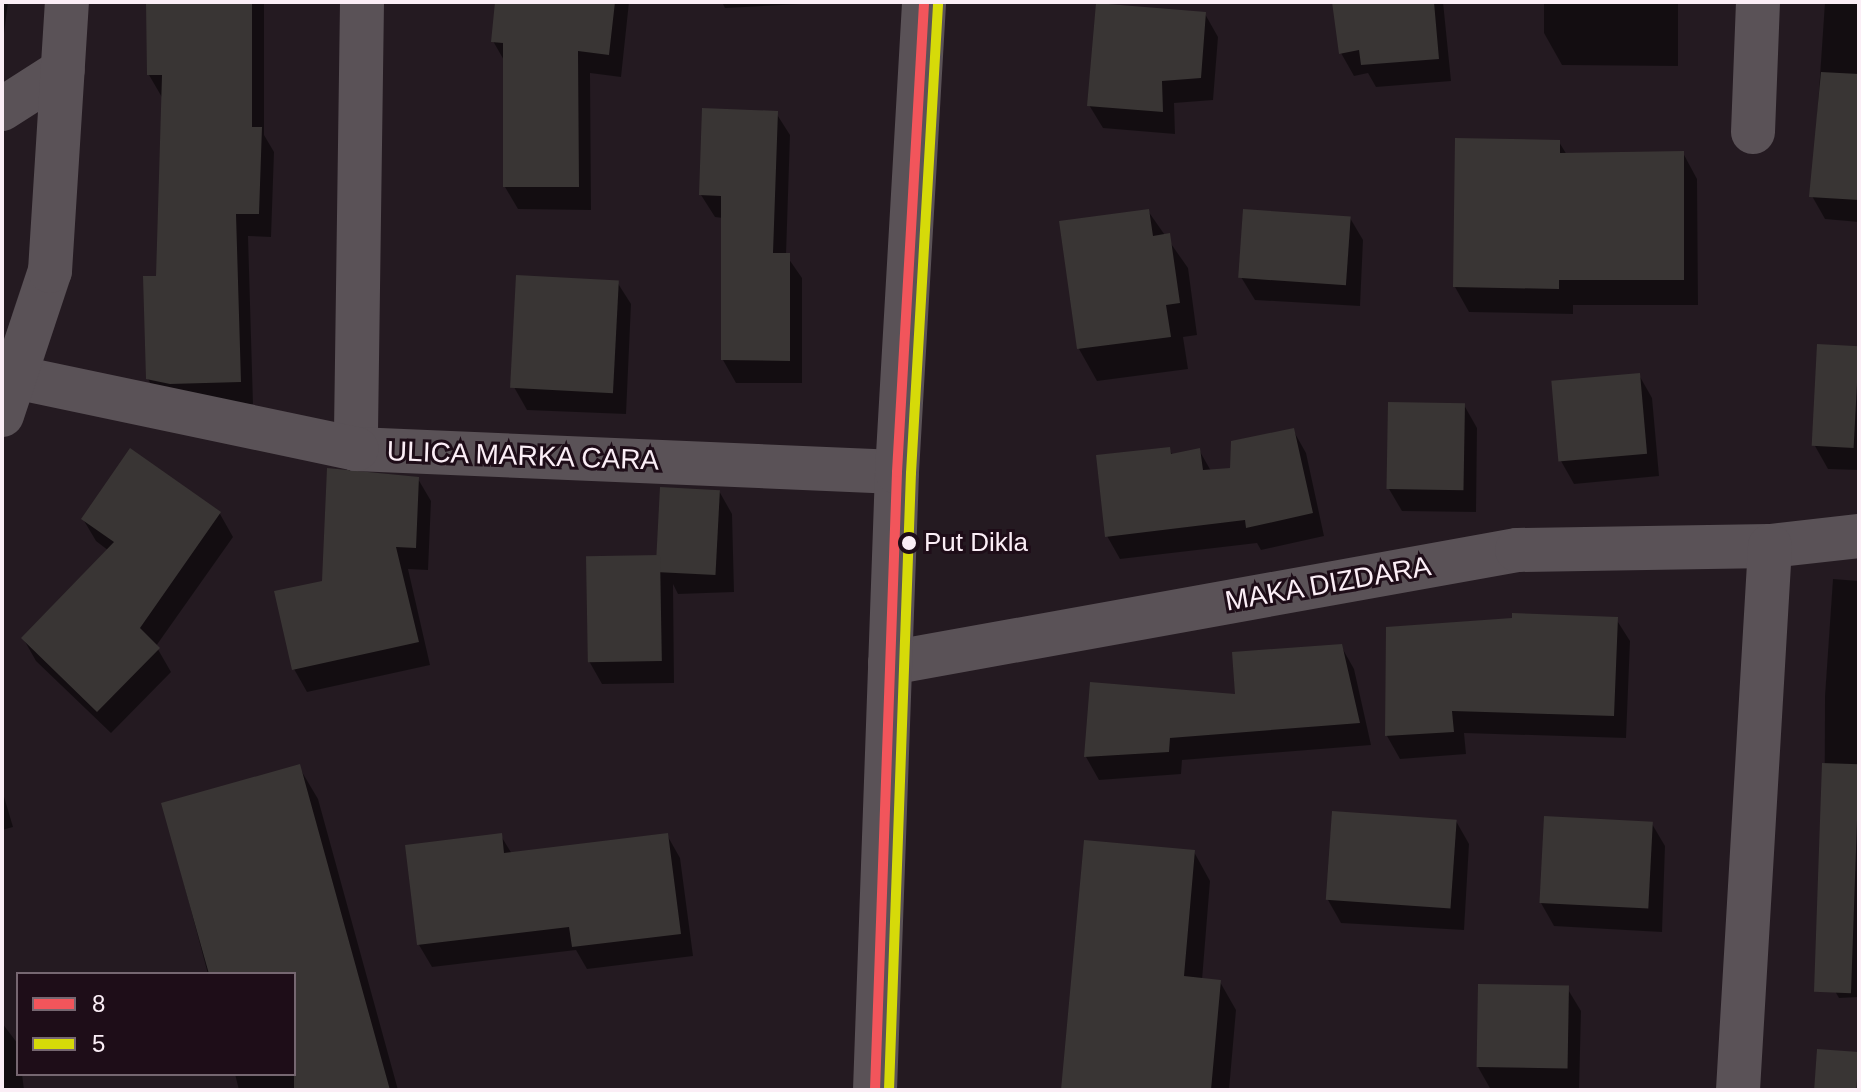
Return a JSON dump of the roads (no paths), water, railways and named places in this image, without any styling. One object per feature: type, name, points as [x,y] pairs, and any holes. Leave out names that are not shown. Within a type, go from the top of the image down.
[{"type":"street","points":[[67,2],[50,271],[9,396],[356,449]]},
{"type":"street","name":"ULICA MARKA CARA","points":[[362,2],[356,449],[897,472]]},
{"type":"street","points":[[875,1090],[897,472],[924,2]]},
{"type":"street","points":[[1753,132],[1758,2]]},
{"type":"street","points":[[2,109],[63,70]]},
{"type":"street","name":"MAKA DIZDARA","points":[[890,663],[1517,550],[1770,546],[1859,536]]},
{"type":"street","points":[[1738,1090],[1770,546]]},
{"type":"place","name":"Put Dikla","points":[[909,543]]}]
